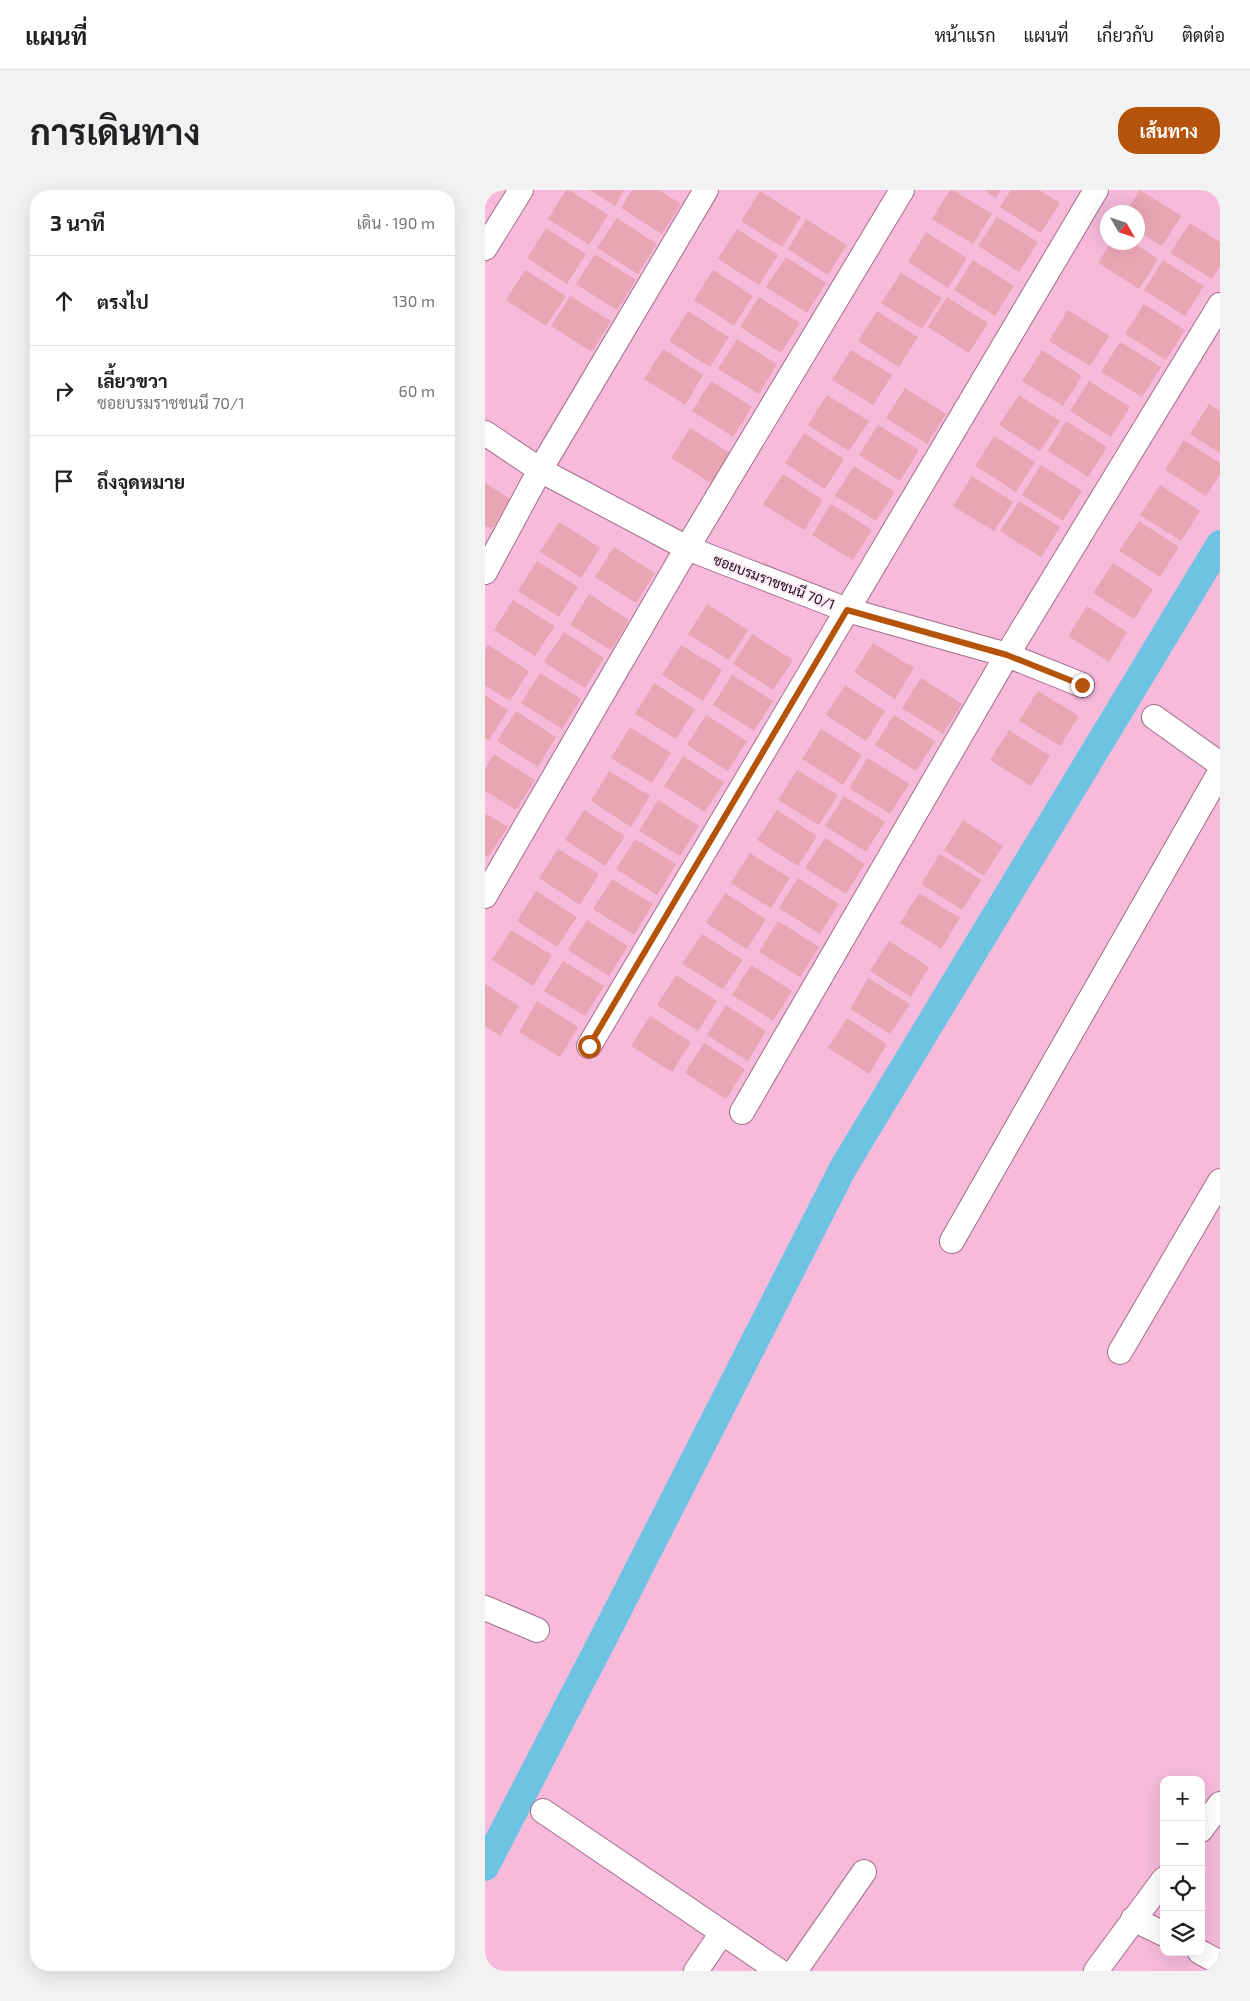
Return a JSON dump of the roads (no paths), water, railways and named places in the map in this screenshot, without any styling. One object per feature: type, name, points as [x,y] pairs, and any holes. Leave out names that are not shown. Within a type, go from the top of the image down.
[{"type":"street","points":[[485,248],[521,190]]},
{"type":"street","points":[[485,572],[540,470],[706,190]]},
{"type":"street","points":[[485,896],[687,548],[902,190]]},
{"type":"street","points":[[589,1046],[1096,190]]},
{"type":"street","points":[[742,1112],[1007,655],[1220,305]]},
{"type":"street","name":"ซอยบรมราชชนนี 70/1","points":[[485,433],[540,470],[687,548],[847,610],[1007,655],[1082,685]]},
{"type":"street","points":[[1154,716],[1220,764]]},
{"type":"street","points":[[952,1240],[1220,772]]},
{"type":"street","points":[[1120,1352],[1220,1181]]},
{"type":"street","points":[[485,1608],[537,1630]]},
{"type":"street","points":[[1205,1825],[1220,1804]]},
{"type":"street","points":[[543,1811],[779,1971]]},
{"type":"street","points":[[795,1971],[864,1872]]},
{"type":"street","points":[[1096,1971],[1160,1884]]},
{"type":"street","points":[[1133,1919],[1160,1932]]},
{"type":"street","points":[[696,1971],[722,1933]]},
{"type":"street","points":[[1205,1954],[1220,1962]]},
{"type":"waterway","points":[[485,1867],[843,1168],[1220,544]]}]
